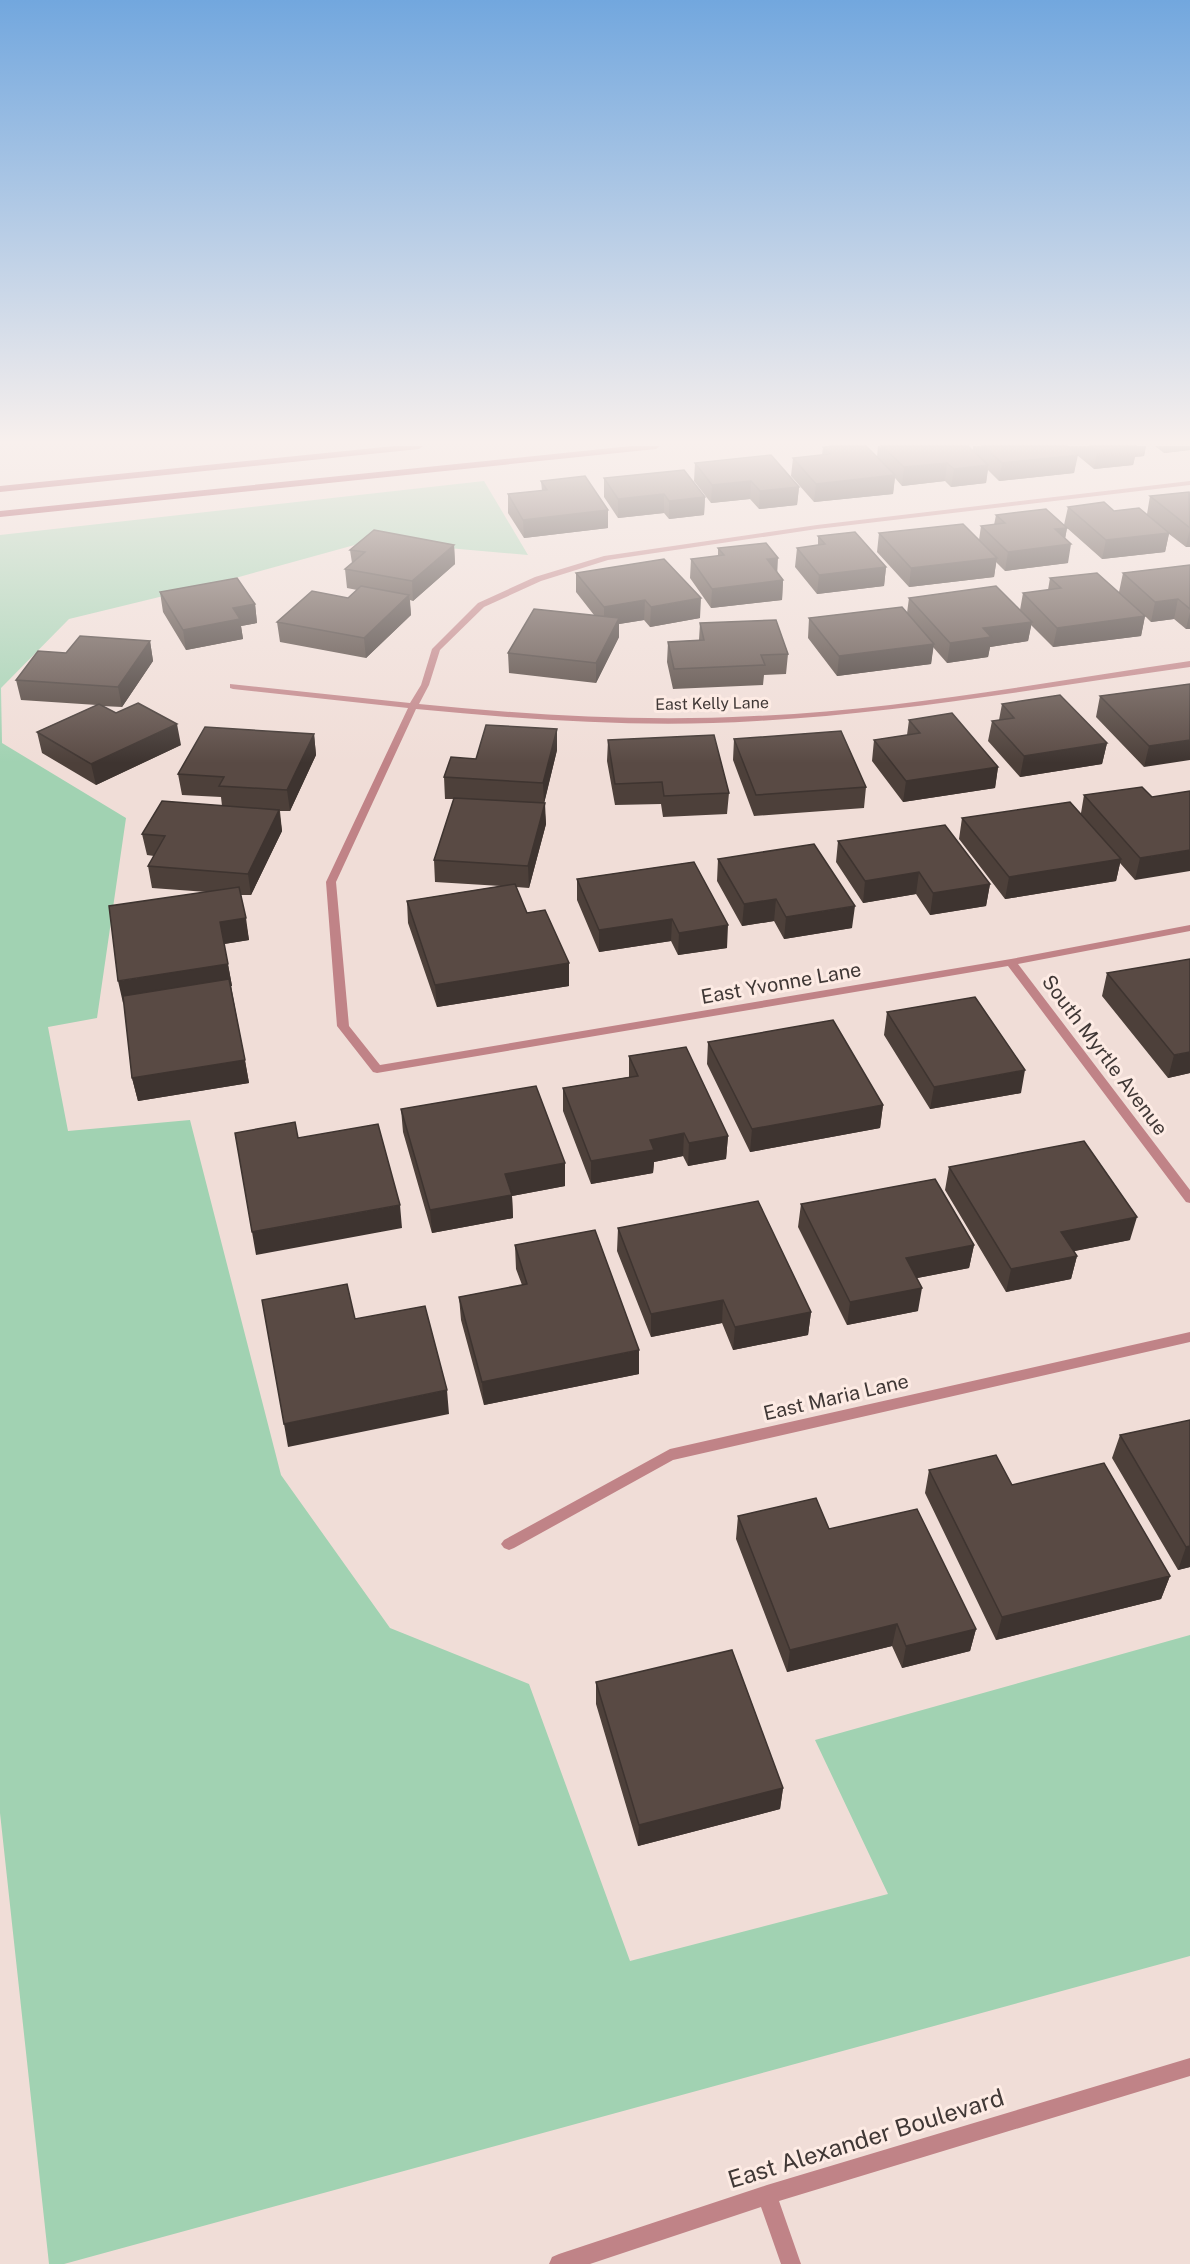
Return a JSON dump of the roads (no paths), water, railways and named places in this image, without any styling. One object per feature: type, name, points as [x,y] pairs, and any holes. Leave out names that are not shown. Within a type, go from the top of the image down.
[{"type":"street","points":[[413,706],[425,685],[436,649],[481,605],[538,579],[607,558],[650,552]]},
{"type":"street","name":"East Kelly Lane","points":[[233,686],[413,706],[616,720],[753,719],[881,708],[1190,664]]},
{"type":"street","name":"East Yvonne Lane","points":[[413,706],[331,882],[344,1026],[377,1069],[1011,962],[1190,928]]},
{"type":"street","name":"South Myrtle Avenue","points":[[1011,962],[1190,1199]]},
{"type":"street","name":"East Maria Lane","points":[[509,1544],[670,1455],[1190,1337]]},
{"type":"street","name":"East Alexander Boulevard","points":[[559,2264],[767,2195],[1190,2067]]},
{"type":"street","points":[[767,2195],[791,2264]]}]
